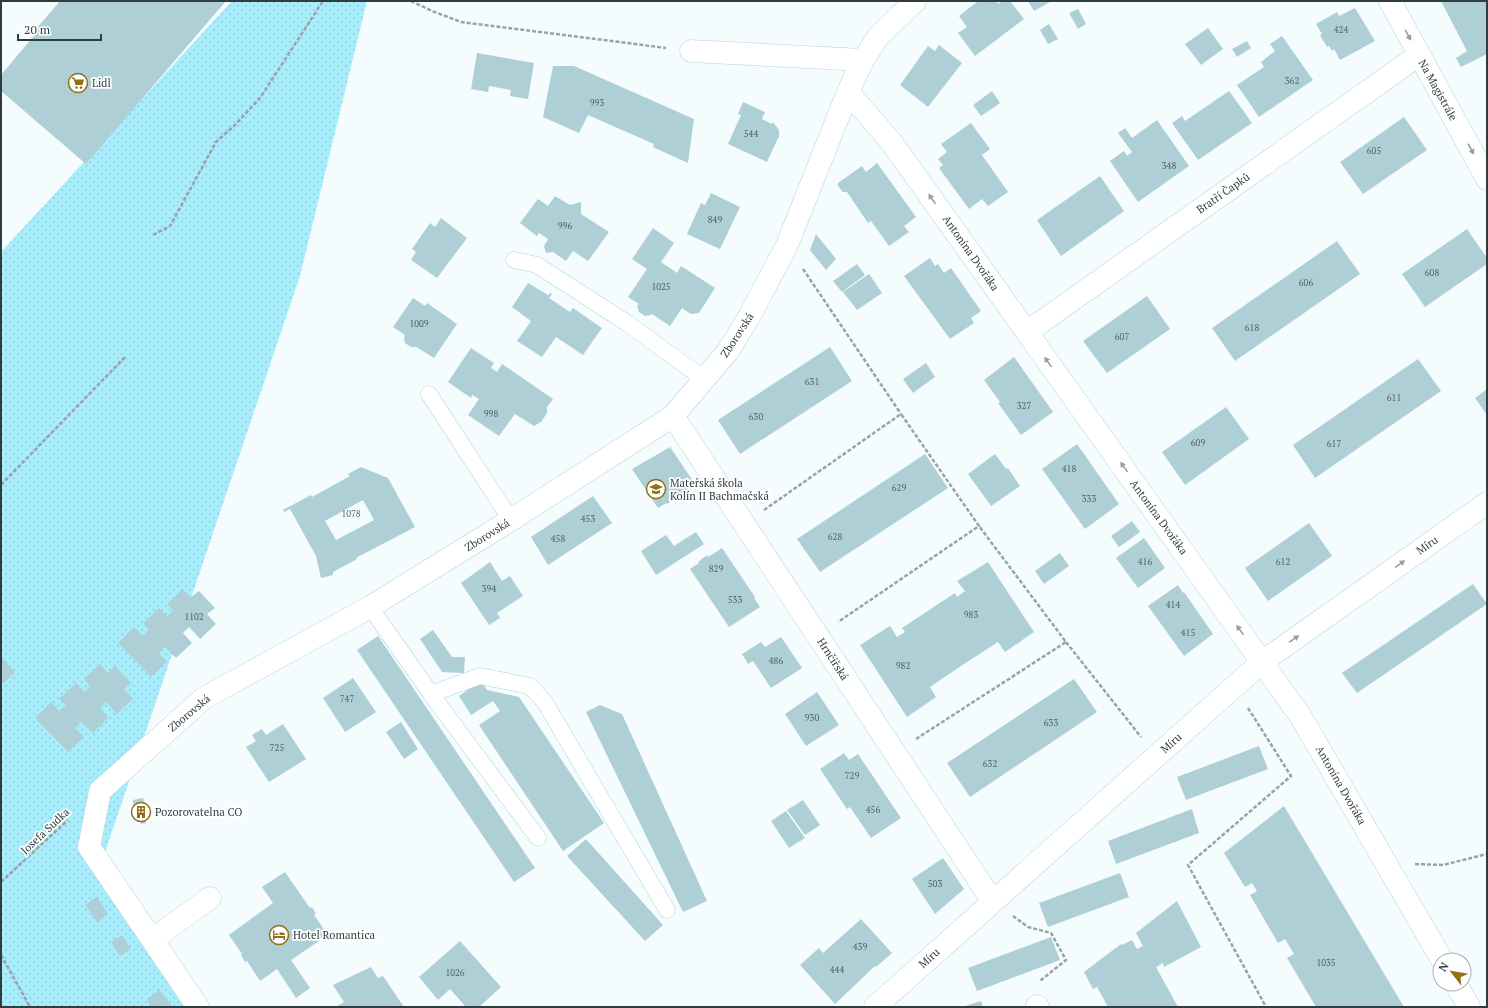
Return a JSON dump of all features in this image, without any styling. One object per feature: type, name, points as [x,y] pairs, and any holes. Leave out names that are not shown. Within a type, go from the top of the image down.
[{"type":"street","name":"Zborovská","points":[[198,1007],[89,847],[100,791],[204,698],[370,607],[511,520],[673,416],[728,351],[749,317],[787,245],[848,92],[863,60],[878,37],[915,1]]},
{"type":"street","name":"Na Magistrále","points":[[1390,1],[1418,55],[1487,179]]},
{"type":"street","points":[[691,52],[863,60]]},
{"type":"street","name":"Bratří Čapků","points":[[1027,332],[1418,55]]},
{"type":"street","name":"Antonína Dvořáka","points":[[848,92],[892,143],[1301,718],[1437,952]]},
{"type":"street","name":"Hrnčířská","points":[[673,416],[993,902]]},
{"type":"street","name":"Míru","points":[[875,1007],[1262,662],[1487,503]]},
{"type":"street","points":[[152,939],[210,898]]},
{"type":"street","points":[[1461,992],[1469,1007]]},
{"type":"lane","points":[[514,260],[537,265],[627,322],[704,379]]},
{"type":"lane","points":[[429,394],[511,520]]},
{"type":"lane","points":[[370,607],[431,694],[538,838]]},
{"type":"lane","points":[[431,694],[480,676],[530,686],[544,701],[667,910]]},
{"type":"path","points":[[152,235],[170,226],[216,142],[234,126],[260,98],[324,1]]},
{"type":"path","points":[[411,1],[461,22],[691,52]]},
{"type":"path","points":[[787,245],[901,414],[979,526],[1066,642],[1156,756]]},
{"type":"path","points":[[1,484],[126,356]]},
{"type":"path","points":[[744,524],[901,414]]},
{"type":"path","points":[[818,636],[979,526]]},
{"type":"path","points":[[895,753],[1066,642]]},
{"type":"path","points":[[1242,710],[1248,708],[1290,776],[1188,865],[1266,1007]]},
{"type":"path","name":"Josefa Sudka","points":[[1,882],[71,818]]},
{"type":"path","points":[[1386,863],[1443,865],[1487,854]]},
{"type":"path","points":[[993,902],[1028,927],[1051,933],[1066,960],[1029,990],[1037,1007]]},
{"type":"path","points":[[1,955],[30,1007]]},
{"type":"shaded area","points":[[232,1],[367,1],[300,276],[97,876],[186,1007],[1,1007],[1,252]]},
{"type":"building","name":"Lidl","points":[[60,1],[226,1],[86,164],[1,91],[1,75],[38,31],[36,29]]},
{"type":"building","points":[[978,1],[996,1],[998,4],[1002,1],[1010,1],[1024,19],[975,56],[958,33],[967,27],[959,16]]},
{"type":"building","points":[[1028,1],[1052,1],[1034,11]]},
{"type":"building","points":[[1441,1],[1487,1],[1487,54],[1461,67],[1456,58],[1467,51]]},
{"type":"building","points":[[1355,8],[1375,41],[1340,60],[1334,49],[1332,51],[1329,46],[1327,47],[1316,24],[1337,12],[1339,16]]},
{"type":"building","points":[[1078,9],[1086,24],[1078,29],[1069,13]]},
{"type":"building","points":[[1049,24],[1058,39],[1048,44],[1040,30]]},
{"type":"building","points":[[1208,28],[1223,49],[1201,65],[1185,44]]},
{"type":"building","points":[[1282,36],[1313,80],[1259,117],[1237,85],[1264,67],[1261,62],[1275,51],[1270,44]]},
{"type":"building","points":[[1247,41],[1251,48],[1237,57],[1232,49]]},
{"type":"building","points":[[939,45],[962,63],[928,107],[900,85],[928,46],[935,51]]},
{"type":"building","points":[[477,53],[534,63],[528,99],[510,96],[511,90],[489,86],[488,92],[471,89]]},
{"type":"building","points":[[553,66],[574,66],[694,119],[688,163],[653,147],[654,144],[588,115],[579,133],[543,117]]},
{"type":"building","points":[[992,91],[1000,103],[981,116],[973,105]]},
{"type":"building","points":[[1229,91],[1252,123],[1198,160],[1172,123],[1182,116],[1185,121]]},
{"type":"building","points":[[743,102],[765,112],[762,119],[772,124],[773,122],[779,130],[779,138],[767,162],[728,144],[741,115],[738,114]]},
{"type":"building","points":[[1404,117],[1427,150],[1363,194],[1340,162]]},
{"type":"building","points":[[1157,120],[1189,166],[1138,202],[1110,161],[1124,151],[1127,156],[1132,152],[1118,133],[1125,128],[1132,138]]},
{"type":"building","points":[[971,123],[990,149],[982,155],[1008,192],[988,206],[982,199],[969,209],[939,168],[943,165],[938,159],[947,152],[941,144]]},
{"type":"building","points":[[877,163],[916,217],[904,226],[909,232],[889,246],[871,221],[868,223],[847,192],[843,192],[838,186],[838,183],[862,166],[866,172]]},
{"type":"building","points":[[1100,176],[1124,211],[1061,256],[1037,220]]},
{"type":"building","points":[[711,193],[740,207],[720,249],[687,234],[701,203],[705,205]]},
{"type":"building","points":[[555,196],[570,205],[581,202],[581,214],[609,232],[588,261],[573,251],[566,261],[553,252],[546,253],[544,246],[548,239],[539,233],[537,236],[520,223],[538,199],[548,206]]},
{"type":"building","points":[[441,218],[467,238],[437,278],[411,260],[416,252],[412,249],[430,223],[435,227]]},
{"type":"building","points":[[653,228],[674,243],[661,262],[677,273],[681,266],[715,288],[699,313],[691,314],[682,308],[670,326],[652,314],[645,316],[639,312],[637,306],[639,304],[628,297],[647,269],[632,259]]},
{"type":"building","points":[[1467,229],[1487,258],[1487,264],[1425,307],[1402,274]]},
{"type":"building","points":[[816,234],[836,259],[826,270],[810,250]]},
{"type":"building","points":[[1337,241],[1360,274],[1235,361],[1212,328]]},
{"type":"building","points":[[930,258],[935,266],[938,264],[944,273],[951,268],[981,311],[971,318],[974,323],[950,339],[904,276]]},
{"type":"building","points":[[857,264],[865,275],[842,292],[833,281]]},
{"type":"building","points":[[869,274],[882,293],[857,310],[843,292]]},
{"type":"building","points":[[528,283],[548,296],[550,293],[552,294],[549,298],[570,312],[573,308],[602,328],[583,355],[556,337],[542,357],[517,341],[531,321],[512,307]]},
{"type":"building","points":[[1147,296],[1170,329],[1107,373],[1083,341]]},
{"type":"building","points":[[413,298],[425,306],[427,303],[457,324],[434,358],[416,347],[411,347],[405,343],[405,335],[393,327]]},
{"type":"building","points":[[830,347],[852,381],[740,454],[718,420]]},
{"type":"building","points":[[471,348],[494,363],[491,368],[497,372],[502,364],[553,399],[547,407],[547,413],[541,422],[534,426],[515,414],[499,436],[468,415],[479,399],[472,395],[471,398],[448,382]]},
{"type":"building","points":[[1014,357],[1053,412],[1021,435],[998,403],[1000,402],[984,380]]},
{"type":"building","points":[[1418,359],[1441,391],[1315,478],[1293,445]]},
{"type":"building","points":[[926,363],[935,377],[913,393],[903,379]]},
{"type":"building","points":[[1487,389],[1487,415],[1475,398]]},
{"type":"building","points":[[1226,407],[1249,439],[1185,485],[1162,452]]},
{"type":"building","points":[[1077,444],[1119,504],[1085,529],[1042,469]]},
{"type":"building","points":[[670,447],[695,484],[667,504],[666,503],[658,508],[632,469]]},
{"type":"building","points":[[925,454],[948,488],[820,572],[797,539]]},
{"type":"building","points":[[995,454],[1006,469],[1008,468],[1020,486],[991,506],[968,474]]},
{"type":"building","points":[[361,467],[388,478],[415,527],[356,558],[357,559],[333,572],[333,575],[321,578],[316,556],[290,509],[284,512],[283,510],[311,495],[312,497],[350,476],[348,474]],"holes":[[[363,500],[374,520],[336,540],[325,521]]]},
{"type":"building","points":[[593,496],[612,523],[548,565],[531,537]]},
{"type":"building","points":[[1132,521],[1140,532],[1119,547],[1111,536]]},
{"type":"building","points":[[1309,523],[1332,556],[1268,601],[1245,568]]},
{"type":"building","points":[[696,532],[704,544],[656,575],[641,551],[666,535],[674,546]]},
{"type":"building","points":[[1144,538],[1165,568],[1138,588],[1116,558]]},
{"type":"building","points":[[722,548],[755,597],[754,598],[760,607],[729,627],[690,569],[707,555],[708,557]]},
{"type":"building","points":[[1060,553],[1069,566],[1044,584],[1035,571]]},
{"type":"building","points":[[490,562],[502,581],[510,576],[523,596],[497,613],[500,618],[489,625],[461,583]]},
{"type":"building","points":[[988,562],[1034,632],[1005,652],[998,642],[964,664],[930,687],[936,697],[907,717],[860,645],[890,626],[897,637],[905,632],[902,628],[955,593],[957,597],[965,591],[957,581]]},
{"type":"building","points":[[1473,584],[1487,604],[1357,693],[1342,673]]},
{"type":"building","points":[[1178,585],[1213,634],[1184,656],[1148,606]]},
{"type":"building","points":[[183,589],[191,597],[199,591],[215,608],[207,614],[216,624],[200,639],[189,627],[183,633],[192,643],[176,658],[165,647],[159,653],[167,662],[151,677],[118,643],[134,627],[143,636],[149,629],[143,623],[159,608],[167,617],[173,610],[167,604]]},
{"type":"building","points":[[433,630],[452,657],[465,657],[464,673],[442,672],[420,639]]},
{"type":"building","points":[[378,636],[535,868],[514,882],[357,650]]},
{"type":"building","points":[[781,637],[802,668],[771,688],[753,661],[748,664],[742,654],[761,642],[765,647]]},
{"type":"building","points":[[3,659],[15,673],[1,685],[1,660]]},
{"type":"building","points":[[100,664],[108,673],[115,666],[131,683],[124,689],[133,699],[117,714],[106,702],[100,708],[108,718],[93,733],[81,722],[75,728],[84,737],[68,752],[35,718],[51,702],[59,711],[66,705],[59,699],[76,683],[84,692],[90,686],[84,679]]},
{"type":"building","points":[[353,678],[376,712],[345,732],[323,698]]},
{"type":"building","points":[[1074,679],[1097,712],[970,797],[947,763]]},
{"type":"building","points":[[481,681],[487,690],[519,697],[604,823],[563,851],[479,725],[500,711],[493,701],[471,715],[459,696]]},
{"type":"building","points":[[817,692],[839,725],[806,746],[785,714]]},
{"type":"building","points":[[600,705],[622,714],[707,901],[683,912],[586,712]]},
{"type":"building","points":[[401,722],[418,749],[404,759],[386,732]]},
{"type":"building","points":[[283,724],[306,759],[269,782],[246,747],[256,741],[252,735],[262,729],[266,735]]},
{"type":"building","points":[[1259,746],[1268,769],[1186,800],[1177,777]]},
{"type":"building","points":[[844,753],[849,760],[858,754],[901,818],[871,838],[850,807],[847,809],[820,769]]},
{"type":"building","name":"Pozorovatelna CO","points":[[143,798],[146,823],[141,824],[140,820],[138,820],[139,816],[134,808],[133,800]]},
{"type":"building","points":[[803,800],[820,825],[805,835],[787,810]]},
{"type":"building","points":[[1284,806],[1404,1007],[1316,1007],[1287,958],[1294,954],[1285,939],[1278,943],[1250,895],[1257,891],[1252,883],[1245,887],[1224,853]]},
{"type":"building","points":[[1192,809],[1199,833],[1116,864],[1108,841]]},
{"type":"building","points":[[786,811],[805,838],[789,848],[771,821]]},
{"type":"building","points":[[586,839],[663,925],[645,941],[567,856]]},
{"type":"building","points":[[943,858],[964,889],[935,914],[912,879]]},
{"type":"building","points":[[285,872],[310,908],[312,907],[316,914],[314,915],[328,935],[291,960],[310,988],[296,998],[277,969],[260,981],[247,961],[245,962],[241,955],[242,954],[229,935],[273,903],[262,887]]},
{"type":"building","points":[[1120,873],[1129,897],[1048,927],[1039,903]]},
{"type":"building","points":[[97,897],[108,914],[97,922],[85,905]]},
{"type":"building","points":[[1177,901],[1201,947],[1164,967],[1163,963],[1156,967],[1178,1007],[1108,1007],[1097,987],[1093,989],[1084,972],[1121,944],[1122,945],[1132,940],[1137,949],[1143,946],[1136,933]]},
{"type":"building","points":[[861,919],[892,953],[876,967],[875,966],[835,1004],[800,965],[819,948],[823,953]]},
{"type":"building","points":[[122,935],[131,949],[120,956],[111,942]]},
{"type":"building","points":[[1051,937],[1060,960],[977,991],[968,968]]},
{"type":"building","points":[[460,941],[501,987],[479,1007],[466,1007],[450,989],[438,1000],[419,977]]},
{"type":"building","points":[[371,967],[378,978],[383,976],[404,1007],[336,1007],[344,1002],[333,985]]},
{"type":"building","points":[[160,990],[172,1007],[152,1007],[147,999]]},
{"type":"building","points":[[981,1001],[983,1007],[963,1007],[968,1005]]},
{"type":"place","name":"Lidl","points":[[78,83]]},
{"type":"place","name":"Mateřská škola Kolín II Bachmačská","points":[[656,489]]},
{"type":"place","name":"Pozorovatelna CO","points":[[141,812]]},
{"type":"place","name":"Hotel Romantica","points":[[279,935]]}]
